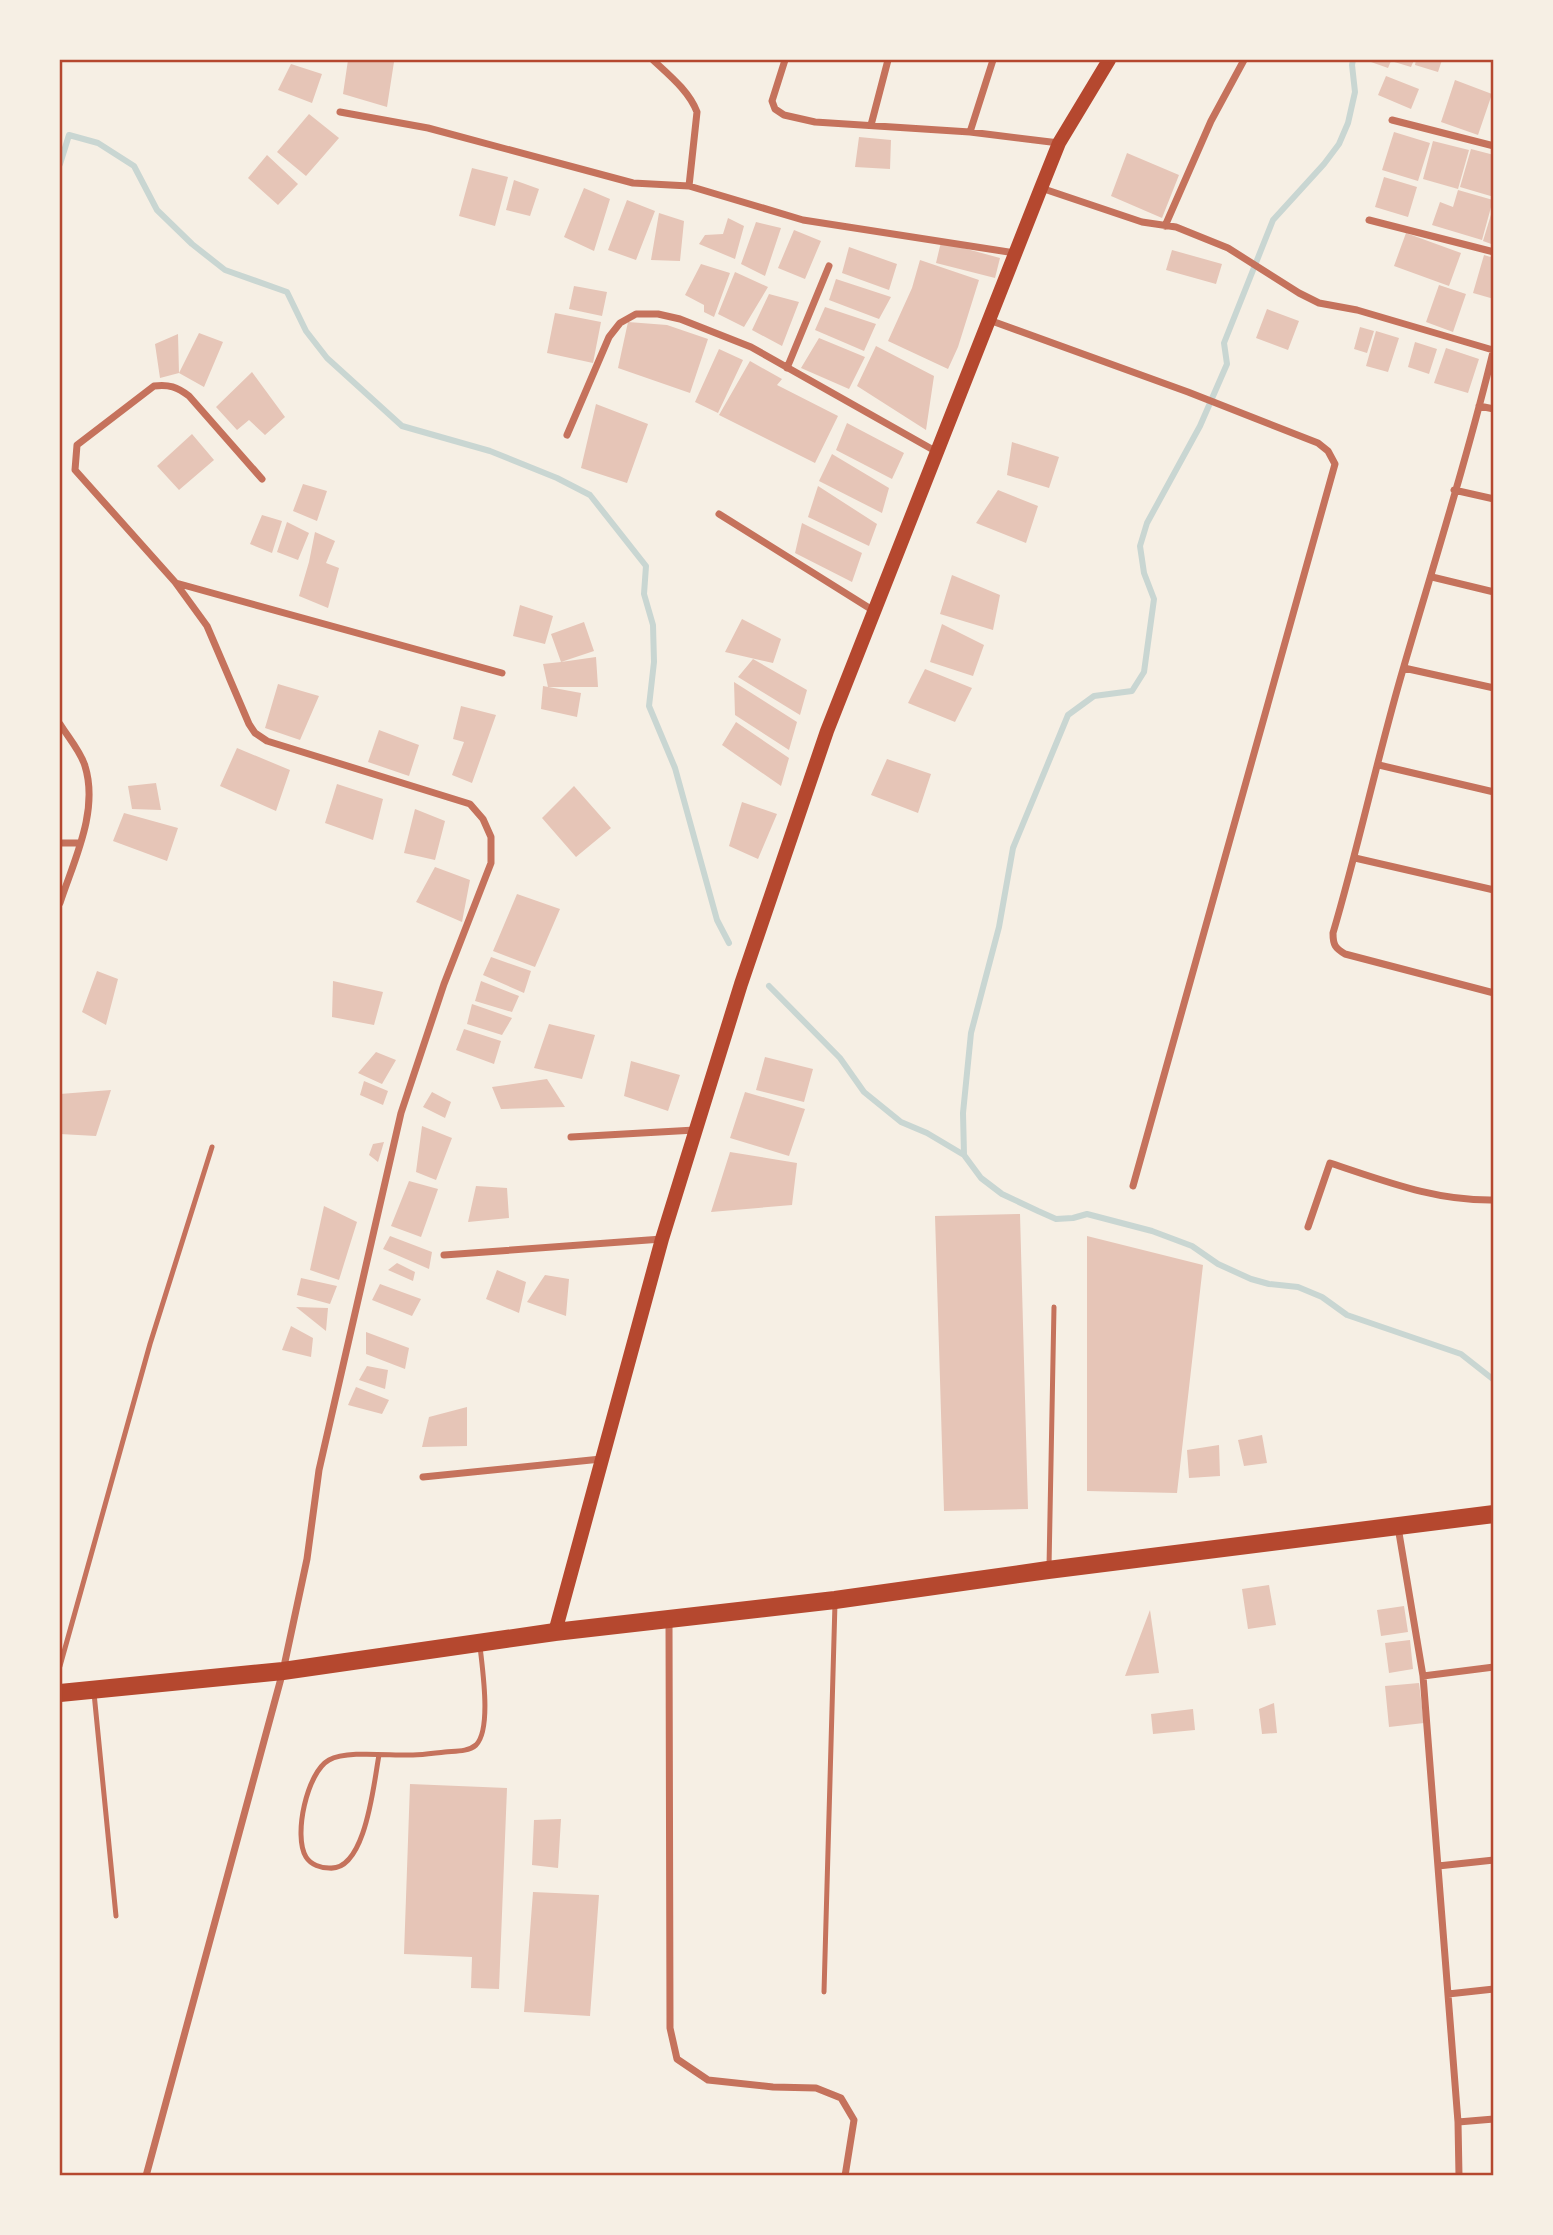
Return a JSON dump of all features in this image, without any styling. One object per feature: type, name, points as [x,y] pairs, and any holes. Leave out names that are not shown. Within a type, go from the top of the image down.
[{"type":"main road","points":[[555,1632],[662,1239],[741,985],[827,731],[1059,143],[1108,60]]},
{"type":"main road","points":[[60,1693],[283,1671],[555,1632],[835,1600],[1048,1570],[1493,1514]]},
{"type":"street","points":[[653,60],[682,88],[694,103],[697,112],[689,186]]},
{"type":"street","points":[[785,60],[772,101],[775,109],[784,115],[815,122],[970,132],[1059,143]]},
{"type":"street","points":[[871,125],[888,60]]},
{"type":"street","points":[[970,132],[993,60]]},
{"type":"street","points":[[1165,226],[1211,121],[1244,60]]},
{"type":"street","points":[[340,112],[428,128],[633,183],[689,186],[803,220],[1015,253]]},
{"type":"street","points":[[1392,120],[1493,146]]},
{"type":"street","points":[[1041,188],[1142,222],[1176,227],[1228,248],[1319,303],[1357,310],[1493,349],[1333,933],[1336,949],[1345,954],[1493,993]]},
{"type":"street","points":[[1369,220],[1493,252]]},
{"type":"street","points":[[787,368],[829,266]]},
{"type":"street","points":[[567,435],[609,337],[620,323],[636,314],[658,314],[680,318],[751,347],[938,452]]},
{"type":"street","points":[[989,320],[1318,443],[1328,451],[1335,464],[1133,1186]]},
{"type":"street","points":[[146,2175],[283,1671],[307,1559],[319,1470],[401,1113],[444,984],[491,863],[491,836],[483,819],[470,804],[267,741],[255,733],[207,626],[175,582],[75,470],[74,457],[77,445],[154,386],[164,384],[177,387],[189,396],[262,479]]},
{"type":"street","points":[[1479,406],[1493,409]]},
{"type":"street","points":[[1454,490],[1493,499]]},
{"type":"street","points":[[719,514],[875,611]]},
{"type":"street","points":[[1432,577],[1493,592]]},
{"type":"street","points":[[175,582],[502,673]]},
{"type":"street","points":[[1404,668],[1493,688]]},
{"type":"street","points":[[60,724],[85,764],[91,798],[80,843],[60,903]]},
{"type":"street","points":[[1379,765],[1493,792]]},
{"type":"street","points":[[60,843],[80,843]]},
{"type":"street","points":[[1355,858],[1493,890]]},
{"type":"street","points":[[571,1137],[696,1130]]},
{"type":"street","points":[[1308,1227],[1330,1163],[1434,1196],[1470,1200],[1493,1199]]},
{"type":"street","points":[[444,1255],[662,1239]]},
{"type":"street","points":[[422,1477],[601,1459]]},
{"type":"street","points":[[1398,1527],[1423,1676],[1458,2122],[1459,2175]]},
{"type":"street","points":[[669,1620],[670,2028],[677,2059],[708,2080],[773,2087],[816,2088],[841,2098],[854,2120],[845,2175]]},
{"type":"street","points":[[1423,1676],[1493,1667]]},
{"type":"street","points":[[1438,1866],[1493,1860]]},
{"type":"street","points":[[1448,1994],[1493,1989]]},
{"type":"street","points":[[1458,2122],[1493,2119]]},
{"type":"lane","points":[[60,1666],[150,1344],[212,1147]]},
{"type":"lane","points":[[1048,1570],[1054,1307]]},
{"type":"lane","points":[[824,1992],[835,1600]]},
{"type":"lane","points":[[379,1755],[362,1837],[352,1857],[345,1864],[333,1869],[316,1866],[306,1857],[302,1838],[307,1798],[316,1771],[330,1759],[348,1756],[379,1755],[417,1755],[464,1750],[476,1744],[482,1733],[484,1700],[479,1643]]},
{"type":"lane","points":[[93,1690],[116,1916]]},
{"type":"building","points":[[348,60],[394,62],[387,107],[343,94]]},
{"type":"building","points":[[1372,60],[1414,60],[1411,67],[1391,61],[1388,68],[1371,62]]},
{"type":"building","points":[[1416,60],[1442,60],[1438,72],[1415,65]]},
{"type":"building","points":[[291,64],[322,74],[312,103],[278,90]]},
{"type":"building","points":[[1386,76],[1419,89],[1411,109],[1378,95]]},
{"type":"building","points":[[1455,80],[1492,94],[1478,135],[1441,122]]},
{"type":"building","points":[[309,114],[339,138],[306,176],[277,152]]},
{"type":"building","points":[[1394,132],[1430,143],[1418,181],[1382,170]]},
{"type":"building","points":[[859,137],[891,140],[890,169],[855,167]]},
{"type":"building","points":[[1433,141],[1469,150],[1458,189],[1423,179]]},
{"type":"building","points":[[1471,149],[1494,155],[1494,197],[1460,187]]},
{"type":"building","points":[[1127,153],[1179,175],[1162,218],[1111,196]]},
{"type":"building","points":[[267,155],[298,184],[278,205],[248,178]]},
{"type":"building","points":[[472,168],[508,177],[495,226],[459,216]]},
{"type":"building","points":[[1384,177],[1417,187],[1408,217],[1375,207]]},
{"type":"building","points":[[514,180],[539,189],[530,216],[506,210]]},
{"type":"building","points":[[584,188],[610,199],[594,251],[564,237]]},
{"type":"building","points":[[1458,190],[1493,200],[1482,240],[1432,225],[1440,202],[1453,207]]},
{"type":"building","points":[[627,200],[655,211],[636,260],[608,250]]},
{"type":"building","points":[[1494,209],[1494,245],[1483,241]]},
{"type":"building","points":[[659,213],[684,221],[680,261],[651,260]]},
{"type":"building","points":[[728,218],[744,226],[735,259],[699,244],[705,235],[723,234]]},
{"type":"building","points":[[756,222],[781,228],[765,276],[741,264]]},
{"type":"building","points":[[794,230],[821,241],[805,279],[778,268]]},
{"type":"building","points":[[1406,233],[1461,253],[1449,286],[1394,266]]},
{"type":"building","points":[[941,242],[1000,258],[995,278],[936,263]]},
{"type":"building","points":[[849,247],[897,264],[889,290],[842,273]]},
{"type":"building","points":[[1172,250],[1222,264],[1216,284],[1166,270]]},
{"type":"building","points":[[1484,255],[1494,258],[1494,299],[1473,293]]},
{"type":"building","points":[[920,260],[979,280],[958,347],[948,369],[888,341],[912,288]]},
{"type":"building","points":[[701,264],[730,273],[714,317],[704,312],[704,305],[685,295]]},
{"type":"building","points":[[735,272],[768,287],[744,327],[718,314]]},
{"type":"building","points":[[836,279],[891,297],[879,319],[829,300]]},
{"type":"building","points":[[1439,285],[1466,294],[1453,332],[1426,322]]},
{"type":"building","points":[[574,286],[607,292],[602,316],[569,309]]},
{"type":"building","points":[[769,294],[799,302],[782,346],[752,330]]},
{"type":"building","points":[[825,307],[876,324],[864,351],[815,330]]},
{"type":"building","points":[[1267,309],[1299,321],[1288,350],[1256,338]]},
{"type":"building","points":[[555,313],[601,322],[593,363],[547,353]]},
{"type":"building","points":[[628,322],[667,325],[708,339],[690,393],[618,368]]},
{"type":"building","points":[[1360,327],[1374,331],[1367,353],[1354,349]]},
{"type":"building","points":[[1376,331],[1399,338],[1388,372],[1366,366]]},
{"type":"building","points":[[199,333],[223,342],[204,387],[179,373]]},
{"type":"building","points":[[178,334],[179,373],[160,378],[155,344]]},
{"type":"building","points":[[819,338],[865,357],[849,389],[801,368]]},
{"type":"building","points":[[1415,342],[1437,349],[1429,374],[1408,367]]},
{"type":"building","points":[[876,346],[934,376],[926,430],[857,386]]},
{"type":"building","points":[[1446,348],[1479,359],[1468,393],[1434,383]]},
{"type":"building","points":[[719,349],[743,360],[718,413],[695,402]]},
{"type":"building","points":[[750,361],[782,379],[777,385],[838,416],[815,463],[719,415]]},
{"type":"building","points":[[252,372],[285,417],[265,435],[249,420],[237,430],[216,407]]},
{"type":"building","points":[[596,404],[648,424],[627,483],[581,468]]},
{"type":"building","points":[[847,423],[904,453],[892,479],[836,450]]},
{"type":"building","points":[[192,434],[214,460],[179,490],[157,466]]},
{"type":"building","points":[[1012,442],[1059,457],[1049,488],[1007,475]]},
{"type":"building","points":[[832,454],[889,488],[882,513],[819,481]]},
{"type":"building","points":[[303,484],[327,491],[317,521],[293,511]]},
{"type":"building","points":[[818,486],[877,524],[869,546],[808,517]]},
{"type":"building","points":[[998,490],[1038,506],[1026,543],[976,523]]},
{"type":"building","points":[[262,515],[282,521],[272,553],[250,544]]},
{"type":"building","points":[[287,522],[309,533],[298,560],[277,552]]},
{"type":"building","points":[[802,523],[862,553],[852,582],[795,553]]},
{"type":"building","points":[[315,532],[335,541],[326,563],[339,568],[328,608],[299,596]]},
{"type":"building","points":[[952,575],[1000,595],[993,630],[940,614]]},
{"type":"building","points":[[520,605],[553,616],[545,644],[513,636]]},
{"type":"building","points":[[742,619],[781,639],[773,663],[725,652]]},
{"type":"building","points":[[584,622],[594,651],[561,662],[551,634]]},
{"type":"building","points":[[942,624],[984,645],[973,676],[930,662]]},
{"type":"building","points":[[596,657],[598,687],[548,687],[543,664]]},
{"type":"building","points":[[753,659],[807,690],[800,715],[738,677]]},
{"type":"building","points":[[925,669],[972,688],[955,722],[908,703]]},
{"type":"building","points":[[734,682],[797,722],[789,750],[735,715]]},
{"type":"building","points":[[278,684],[319,696],[300,740],[265,728]]},
{"type":"building","points":[[543,686],[581,693],[577,717],[541,709]]},
{"type":"building","points":[[461,706],[496,715],[472,783],[452,775],[464,742],[453,739]]},
{"type":"building","points":[[736,722],[789,758],[781,786],[722,745]]},
{"type":"building","points":[[379,730],[419,745],[409,776],[368,762]]},
{"type":"building","points":[[237,748],[290,770],[276,811],[220,786]]},
{"type":"building","points":[[887,759],[931,774],[918,813],[871,795]]},
{"type":"building","points":[[156,783],[161,810],[132,809],[128,786]]},
{"type":"building","points":[[337,784],[383,799],[373,840],[325,823]]},
{"type":"building","points":[[574,786],[611,828],[576,857],[542,818]]},
{"type":"building","points":[[742,802],[777,814],[758,859],[729,846]]},
{"type":"building","points":[[415,809],[445,821],[435,860],[404,853]]},
{"type":"building","points":[[124,813],[178,828],[167,861],[113,841]]},
{"type":"building","points":[[435,867],[470,880],[462,922],[416,902]]},
{"type":"building","points":[[517,894],[560,909],[535,967],[493,951]]},
{"type":"building","points":[[491,957],[531,971],[524,993],[483,975]]},
{"type":"building","points":[[97,971],[118,979],[106,1025],[82,1012]]},
{"type":"building","points":[[333,981],[383,992],[374,1025],[332,1017]]},
{"type":"building","points":[[481,981],[519,996],[512,1012],[475,1001]]},
{"type":"building","points":[[472,1004],[512,1018],[502,1035],[467,1024]]},
{"type":"building","points":[[549,1024],[595,1035],[582,1079],[534,1068]]},
{"type":"building","points":[[464,1029],[501,1041],[494,1064],[456,1050]]},
{"type":"building","points":[[376,1052],[396,1060],[382,1084],[358,1073]]},
{"type":"building","points":[[765,1057],[813,1069],[804,1102],[756,1090]]},
{"type":"building","points":[[631,1061],[680,1075],[668,1111],[624,1096]]},
{"type":"building","points":[[547,1079],[565,1107],[501,1109],[492,1087]]},
{"type":"building","points":[[364,1081],[388,1091],[383,1105],[360,1095]]},
{"type":"building","points":[[111,1090],[96,1136],[60,1134],[60,1094]]},
{"type":"building","points":[[432,1092],[451,1102],[445,1118],[423,1107]]},
{"type":"building","points":[[745,1092],[805,1109],[789,1156],[730,1138]]},
{"type":"building","points":[[422,1126],[452,1138],[436,1180],[416,1172]]},
{"type":"building","points":[[384,1142],[378,1162],[369,1155],[373,1144]]},
{"type":"building","points":[[730,1152],[797,1163],[792,1205],[711,1212]]},
{"type":"building","points":[[409,1181],[438,1189],[421,1237],[391,1226]]},
{"type":"building","points":[[476,1186],[507,1188],[509,1218],[468,1222]]},
{"type":"building","points":[[324,1206],[357,1222],[339,1280],[310,1270]]},
{"type":"building","points":[[1020,1214],[1028,1509],[944,1511],[935,1216]]},
{"type":"building","points":[[390,1236],[432,1252],[429,1269],[383,1249]]},
{"type":"building","points":[[1087,1236],[1203,1265],[1177,1493],[1087,1491]]},
{"type":"building","points":[[397,1263],[415,1272],[413,1281],[388,1270]]},
{"type":"building","points":[[497,1270],[526,1282],[519,1313],[486,1299]]},
{"type":"building","points":[[545,1275],[569,1279],[566,1316],[527,1302]]},
{"type":"building","points":[[301,1278],[337,1286],[330,1304],[297,1295]]},
{"type":"building","points":[[380,1284],[421,1299],[412,1316],[372,1300]]},
{"type":"building","points":[[296,1307],[328,1308],[326,1331]]},
{"type":"building","points":[[291,1326],[313,1338],[311,1357],[282,1350]]},
{"type":"building","points":[[366,1332],[409,1348],[405,1369],[366,1354]]},
{"type":"building","points":[[367,1366],[388,1370],[385,1389],[359,1380]]},
{"type":"building","points":[[356,1387],[389,1400],[382,1414],[348,1405]]},
{"type":"building","points":[[467,1407],[467,1446],[422,1447],[429,1417]]},
{"type":"building","points":[[1262,1435],[1267,1463],[1244,1466],[1238,1440]]},
{"type":"building","points":[[1219,1445],[1220,1476],[1189,1478],[1187,1450]]},
{"type":"building","points":[[1269,1585],[1276,1625],[1248,1629],[1242,1589]]},
{"type":"building","points":[[1404,1606],[1408,1632],[1381,1636],[1377,1610]]},
{"type":"building","points":[[1150,1610],[1159,1673],[1125,1676]]},
{"type":"building","points":[[1410,1640],[1413,1669],[1389,1673],[1385,1643]]},
{"type":"building","points":[[1419,1683],[1424,1723],[1389,1727],[1385,1686]]},
{"type":"building","points":[[1274,1703],[1277,1733],[1262,1734],[1259,1709]]},
{"type":"building","points":[[1193,1709],[1195,1730],[1153,1734],[1151,1714]]},
{"type":"building","points":[[410,1784],[507,1788],[499,1989],[471,1988],[472,1957],[404,1954]]},
{"type":"building","points":[[561,1819],[558,1868],[532,1865],[534,1820]]},
{"type":"building","points":[[533,1892],[599,1895],[590,2016],[524,2012]]},
{"type":"waterway","points":[[1353,60],[1355,92],[1348,123],[1339,144],[1273,220],[1224,343],[1227,364],[1200,426],[1147,523],[1140,546],[1144,573],[1154,599],[1144,672],[1132,691],[1094,696],[1068,715],[1013,848],[999,927],[971,1033],[963,1113],[964,1155],[981,1178],[1002,1194],[1056,1219],[1087,1214],[1152,1231],[1192,1246],[1218,1264],[1251,1279],[1298,1287],[1322,1297],[1347,1315],[1461,1354],[1494,1380]]},
{"type":"waterway","points":[[60,164],[69,135],[98,143],[134,166],[157,210],[192,244],[225,270],[287,292],[306,331],[327,358],[402,426],[490,451],[557,478],[590,495],[646,566],[644,594],[653,625],[654,662],[649,706],[675,768],[717,920],[729,943]]},
{"type":"waterway","points":[[769,986],[840,1058],[864,1092],[901,1122],[927,1133],[964,1155]]}]
